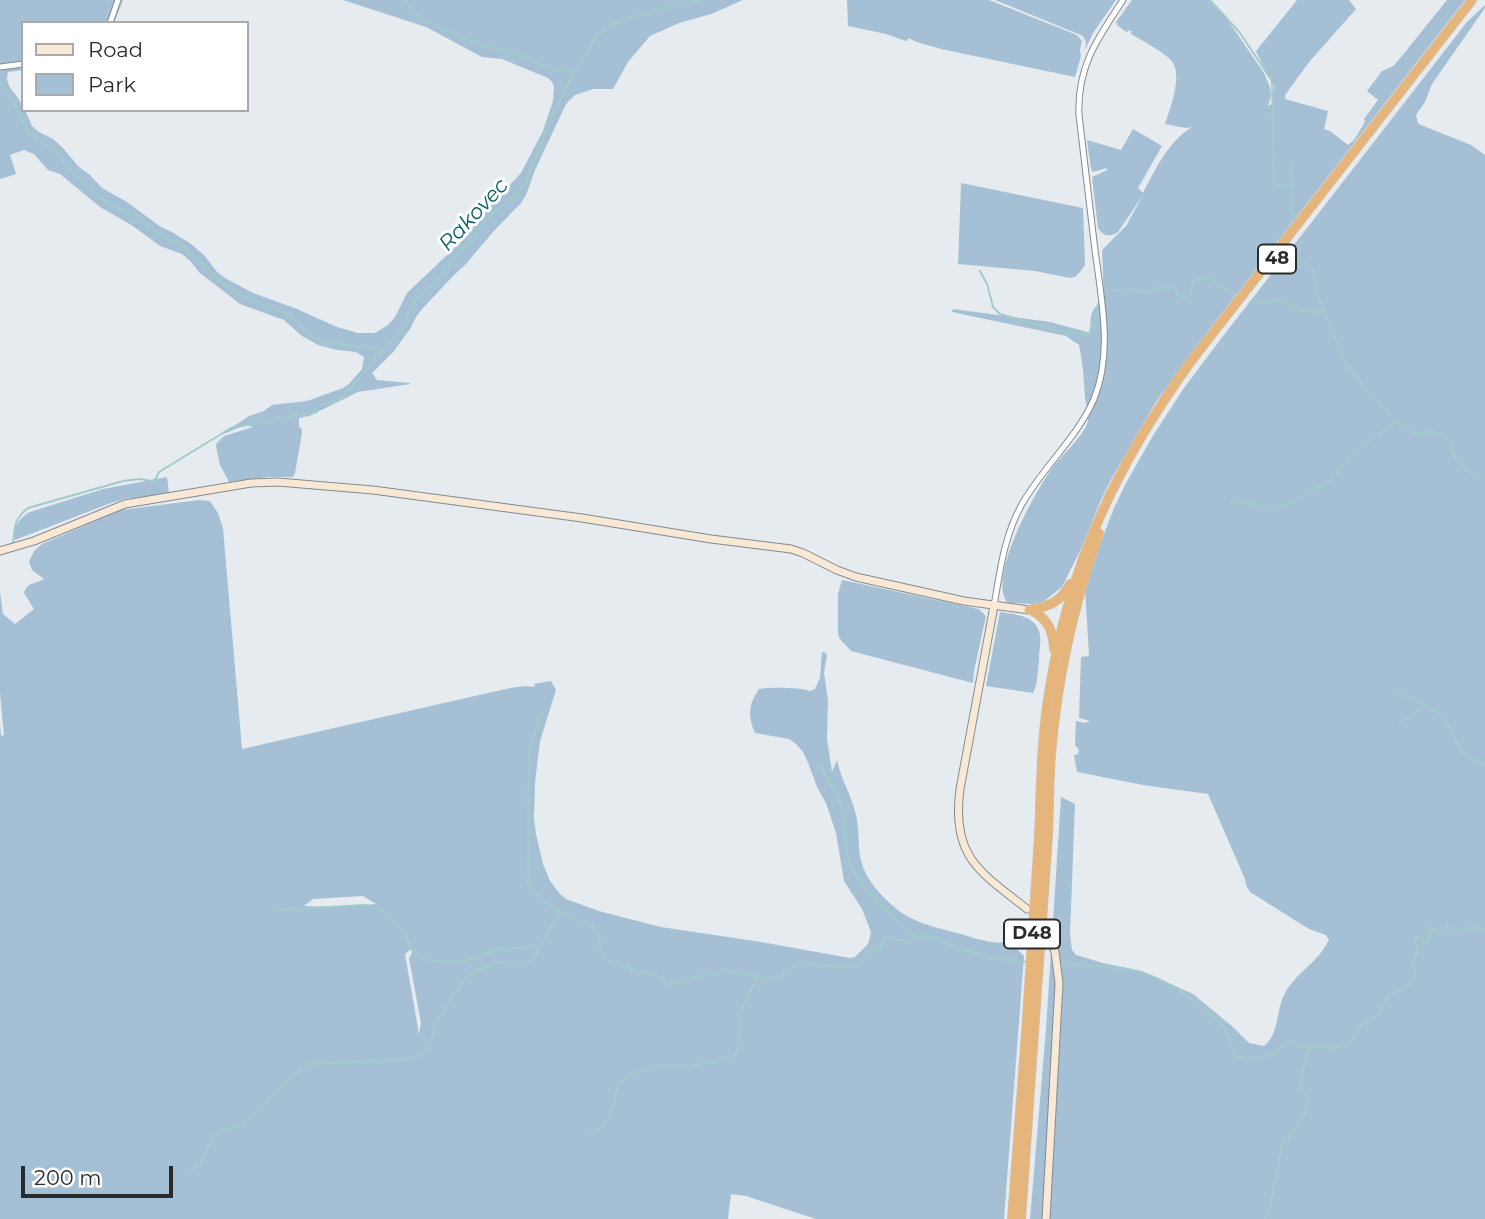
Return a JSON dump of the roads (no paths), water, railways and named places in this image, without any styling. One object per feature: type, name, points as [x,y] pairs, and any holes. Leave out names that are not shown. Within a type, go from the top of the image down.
[{"type":"highway","name":"48","points":[[1043,836],[1042,752],[1054,665],[1065,615],[1082,560],[1125,462],[1176,382],[1217,327],[1472,0]]},
{"type":"highway","name":"48","points":[[1043,836],[1059,689],[1066,651],[1091,555],[1122,481],[1156,421],[1196,363],[1478,0]]},
{"type":"highway","name":"48","points":[[1029,610],[1047,606],[1063,596],[1082,560]]},
{"type":"highway","name":"48","points":[[1029,610],[1044,618],[1050,627],[1054,665]]},
{"type":"highway","name":"D48","points":[[1021,1219],[1043,836]]},
{"type":"highway","name":"D48","points":[[1012,1219],[1030,1033]]},
{"type":"main road","points":[[0,551],[34,541],[125,504],[251,483],[292,482],[582,518],[791,549],[856,577],[952,598],[1029,610]]},
{"type":"main road","points":[[994,606],[960,789],[958,819],[965,848],[978,868],[985,877],[1027,909]]},
{"type":"main road","points":[[1046,1219],[1059,983],[1055,952],[1047,933]]},
{"type":"street","points":[[111,21],[118,0]]},
{"type":"street","points":[[994,606],[1004,550],[1016,515],[1083,418],[1093,400],[1103,365],[1102,305],[1079,115],[1080,86],[1094,46],[1123,0]]},
{"type":"street","points":[[0,67],[21,64]]},
{"type":"waterway","points":[[404,0],[423,20],[476,43],[525,57],[547,67],[574,73]]},
{"type":"waterway","name":"Rakovec","points":[[320,406],[345,394],[399,332],[415,300],[432,285],[493,213],[518,194],[526,182],[552,116],[596,36],[610,26],[633,16],[700,0]]},
{"type":"waterway","points":[[1210,0],[1240,33],[1272,81],[1274,180],[1279,188],[1292,186],[1292,212],[1295,219]]},
{"type":"waterway","points":[[0,83],[31,134],[56,151],[72,172],[113,206],[134,214],[163,237],[184,246],[222,283],[248,298],[289,315],[313,338],[322,342],[380,349]]},
{"type":"waterway","points":[[1291,160],[1292,186]]},
{"type":"waterway","points":[[1302,241],[1293,253],[1313,270],[1317,296],[1345,363],[1405,429],[1415,433],[1436,432],[1448,439],[1458,461],[1485,482]]},
{"type":"waterway","points":[[980,271],[987,284],[993,307],[1000,314],[1059,331],[1089,334],[1099,302]]},
{"type":"waterway","points":[[1104,294],[1107,290],[1149,292],[1158,288],[1175,287],[1178,295],[1184,298],[1189,296],[1194,281],[1202,276],[1208,277],[1235,295]]},
{"type":"waterway","points":[[1250,302],[1277,300],[1307,311],[1324,312]]},
{"type":"waterway","name":"Rakovec","points":[[303,415],[317,412]]},
{"type":"waterway","name":"Rakovec","points":[[13,543],[18,519],[28,508],[123,481],[152,481],[159,472],[231,428],[298,415]]},
{"type":"waterway","points":[[1337,473],[1357,451],[1397,422]]},
{"type":"waterway","points":[[1230,501],[1270,507],[1287,505],[1333,479]]},
{"type":"waterway","points":[[1397,692],[1435,711],[1448,725],[1462,752],[1485,766]]},
{"type":"waterway","points":[[1399,724],[1424,707]]},
{"type":"waterway","points":[[543,713],[529,746],[528,882],[538,895],[557,910],[593,927],[598,935],[602,953],[611,962],[636,972],[651,973],[667,984],[725,971],[774,980],[782,977],[794,965],[801,963],[844,967],[861,963],[887,939],[909,941],[922,936],[935,937],[955,947],[997,959],[1028,962]]},
{"type":"waterway","points":[[818,764],[839,799],[844,818],[847,854],[861,882],[915,938]]},
{"type":"waterway","points":[[277,910],[365,905],[381,910],[403,930],[416,955],[433,961],[464,962],[497,949],[539,947]]},
{"type":"waterway","points":[[192,1171],[202,1159],[210,1141],[219,1132],[243,1124],[289,1079],[309,1064],[409,1059],[423,1054],[430,1044],[436,1023],[463,980],[474,972],[497,963],[522,965],[531,962],[560,913]]},
{"type":"waterway","points":[[1058,964],[1127,969],[1163,981],[1196,1002],[1219,1022],[1235,1054],[1241,1058],[1254,1059],[1267,1056],[1290,1042],[1308,1048],[1320,1045],[1334,1048],[1350,1043],[1361,1024],[1376,1016],[1389,996],[1408,986],[1413,980],[1413,961],[1418,950],[1415,938],[1417,936],[1426,943],[1429,939],[1429,928],[1439,934],[1448,927],[1458,931],[1476,927],[1485,929]]},
{"type":"waterway","points":[[694,1065],[735,1057],[739,1044],[741,1011],[756,978]]},
{"type":"waterway","points":[[1265,1219],[1270,1207],[1282,1145],[1307,1108],[1308,1098],[1300,1082],[1309,1048]]},
{"type":"waterway","points":[[588,1134],[602,1127],[610,1118],[618,1084],[630,1075],[653,1067],[686,1067]]}]
